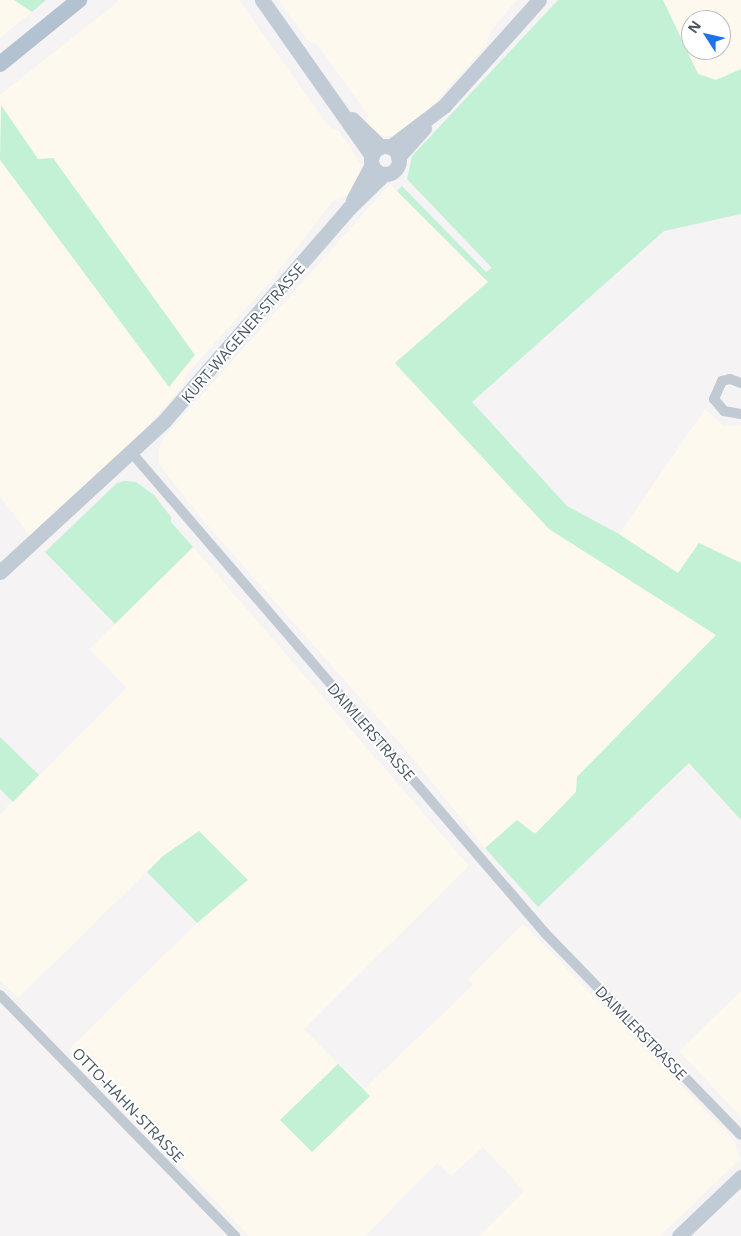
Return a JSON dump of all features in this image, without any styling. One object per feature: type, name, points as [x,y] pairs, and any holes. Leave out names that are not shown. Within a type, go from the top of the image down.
[{"type":"main road","points":[[0,64],[79,0]]},
{"type":"street","points":[[262,0],[344,112],[383,158]]},
{"type":"street","name":"KURT-WAGENER-STRASSE","points":[[131,452],[173,412],[349,208],[383,158],[438,112],[539,0]]},
{"type":"street","points":[[741,383],[730,379],[722,381],[714,392],[714,399],[724,411],[741,414]]},
{"type":"street","points":[[0,572],[131,452]]},
{"type":"street","name":"DAIMLERSTRASSE","points":[[131,452],[545,933],[741,1135]]},
{"type":"street","name":"OTTO-HAHN-STRASSE","points":[[0,995],[235,1236]]},
{"type":"street","points":[[679,1236],[741,1177]]},
{"type":"shaded area","points":[[0,0],[14,0],[32,12],[0,38]]},
{"type":"shaded area","points":[[120,0],[239,0],[329,127],[338,131],[347,142],[360,163],[361,174],[347,195],[332,202],[274,277],[186,375],[183,386],[130,446],[31,538],[0,496],[0,95]]},
{"type":"shaded area","points":[[278,0],[517,0],[490,31],[487,44],[420,120],[398,136],[383,136],[371,128],[366,121],[368,115],[317,44],[309,42]]},
{"type":"shaded area","points":[[663,0],[741,0],[741,69],[716,80],[698,73],[692,60],[731,60],[731,10],[681,10],[681,38]]},
{"type":"shaded area","points":[[390,184],[488,282],[395,364],[549,529],[716,635],[577,777],[576,792],[535,834],[516,820],[485,848],[407,751],[201,518],[159,464],[159,449],[165,436]]},
{"type":"shaded area","points":[[705,409],[724,426],[741,425],[741,563],[699,543],[678,573],[619,534]]},
{"type":"shaded area","points":[[193,547],[469,866],[304,1029],[338,1064],[280,1120],[312,1152],[370,1096],[364,1089],[473,985],[468,979],[523,924],[734,1140],[740,1159],[660,1236],[479,1236],[524,1191],[483,1147],[451,1176],[437,1163],[365,1236],[249,1236],[69,1049],[211,909],[247,880],[199,831],[163,856],[18,998],[0,980],[0,814],[127,688],[89,649]]},
{"type":"shaded area","points":[[741,991],[741,1117],[679,1051]]},
{"type":"green space","points":[[14,0],[46,0],[32,12]]},
{"type":"green space","points":[[558,0],[663,0],[681,38],[681,60],[691,60],[698,74],[716,80],[741,69],[741,214],[664,231],[472,402],[567,506],[619,534],[678,573],[699,543],[741,563],[741,820],[689,763],[538,907],[485,848],[517,820],[535,834],[576,792],[577,777],[716,635],[549,529],[395,363],[488,282],[397,191],[402,186],[486,272],[492,268],[407,179],[412,156]]},
{"type":"green space","points":[[1,105],[38,159],[53,158],[195,355],[169,387],[0,160]]},
{"type":"green space","points":[[124,481],[136,482],[154,495],[171,517],[171,522],[193,547],[115,624],[45,552],[117,483]]},
{"type":"green space","points":[[0,737],[39,775],[13,802],[0,789]]},
{"type":"green space","points":[[199,831],[248,880],[197,923],[147,872],[163,856]]},
{"type":"green space","points":[[338,1064],[370,1096],[312,1152],[280,1120]]}]
